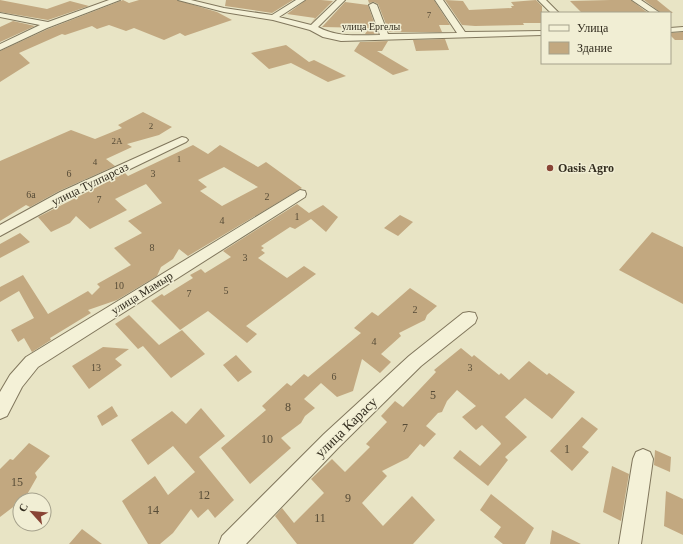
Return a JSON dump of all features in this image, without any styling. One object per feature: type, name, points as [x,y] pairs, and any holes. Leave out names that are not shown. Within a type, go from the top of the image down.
[{"type":"street","points":[[0,46],[48,24],[116,0]]},
{"type":"street","points":[[273,18],[301,0]]},
{"type":"street","points":[[313,28],[341,0]]},
{"type":"street","points":[[439,0],[463,36]]},
{"type":"street","points":[[542,0],[554,12]]},
{"type":"street","points":[[636,0],[654,12]]},
{"type":"street","name":"улица Ергелы","points":[[188,1],[224,10],[273,18],[313,28],[322,34],[341,38],[541,33]]},
{"type":"street","points":[[373,6],[385,38]]},
{"type":"street","points":[[0,16],[48,24]]},
{"type":"street","name":"улица Тулпарсаз","points":[[0,231],[65,195],[182,140]]},
{"type":"street","name":"улица Мамыр","points":[[0,410],[16,381],[32,362],[300,194]]},
{"type":"street","name":"улица Карасу","points":[[230,544],[331,441],[415,361],[469,318]]},
{"type":"street","points":[[630,544],[644,459]]},
{"type":"building","points":[[0,0],[47,9],[70,1],[89,6],[48,20],[0,12]]},
{"type":"building","points":[[123,0],[129,3],[139,0],[177,0],[217,12],[232,20],[185,36],[180,33],[164,40],[134,28],[126,31],[109,25],[97,29],[92,26],[65,35],[62,34],[19,53],[30,63],[0,82],[0,51],[48,29]]},
{"type":"building","points":[[226,0],[293,0],[272,13],[225,6]]},
{"type":"building","points":[[306,0],[333,1],[311,23],[315,18],[287,14]]},
{"type":"building","points":[[368,0],[434,0],[450,25],[439,25],[442,32],[389,32],[378,4],[374,2],[369,3]]},
{"type":"building","points":[[445,0],[463,1],[469,10],[512,8],[511,6],[514,6],[511,2],[536,0],[542,6],[541,23],[523,23],[524,25],[462,25]]},
{"type":"building","points":[[631,0],[647,12],[581,12],[570,1]]},
{"type":"building","points":[[644,0],[657,0],[673,13],[660,12]]},
{"type":"building","points":[[345,2],[368,5],[378,34],[365,34],[369,28],[322,27]]},
{"type":"building","points":[[13,21],[35,26],[0,42],[0,27]]},
{"type":"building","points":[[683,32],[683,40],[675,40],[671,36],[671,33]]},
{"type":"building","points":[[445,39],[449,50],[416,51],[413,40]]},
{"type":"building","points":[[388,41],[382,51],[377,51],[409,70],[393,75],[354,51],[360,42]]},
{"type":"building","points":[[286,45],[309,62],[314,60],[346,76],[328,82],[291,63],[269,69],[251,53]]},
{"type":"building","points":[[143,112],[172,127],[159,135],[127,144],[132,147],[106,159],[115,166],[59,191],[30,207],[26,205],[0,221],[0,161],[71,130],[95,139],[122,128],[118,125]]},
{"type":"building","points":[[193,145],[208,154],[220,145],[258,167],[266,162],[302,188],[188,256],[179,249],[173,259],[161,267],[157,276],[117,300],[88,310],[91,313],[50,338],[51,340],[32,352],[24,338],[18,342],[11,330],[34,318],[19,291],[0,302],[0,287],[23,275],[48,314],[88,291],[92,295],[100,287],[97,284],[131,265],[114,248],[142,233],[128,221],[162,203],[146,184],[115,199],[127,210],[90,229],[76,216],[70,223],[51,232],[38,217],[125,173],[128,176]],"holes":[[[224,167],[258,187],[222,206],[200,191],[207,187],[198,180]]]},
{"type":"building","points":[[297,204],[309,213],[323,205],[338,217],[326,232],[311,219],[295,229],[290,227],[261,246],[264,248],[261,250],[265,253],[258,258],[287,278],[304,266],[316,274],[246,326],[257,334],[247,343],[208,311],[180,330],[151,301],[162,294],[164,296],[193,278],[190,275],[201,269],[205,273],[231,257],[223,251]]},
{"type":"building","points":[[400,215],[413,222],[398,236],[384,228]]},
{"type":"building","points":[[652,232],[683,247],[683,304],[619,270]]},
{"type":"building","points":[[20,233],[30,242],[0,258],[0,244]]},
{"type":"building","points":[[410,288],[437,306],[427,315],[425,320],[399,333],[401,336],[381,354],[391,362],[380,373],[362,359],[353,391],[337,397],[321,383],[304,399],[315,408],[305,416],[301,423],[281,438],[291,448],[250,484],[221,448],[266,410],[262,406],[287,383],[291,386],[304,374],[308,377],[361,333],[354,328],[372,312],[378,316]]},
{"type":"building","points":[[129,315],[159,345],[182,330],[205,354],[171,378],[143,346],[138,349],[115,324]]},
{"type":"building","points":[[103,347],[129,349],[115,359],[122,365],[89,389],[72,366]]},
{"type":"building","points":[[461,348],[472,357],[474,355],[499,375],[501,373],[509,380],[529,361],[547,375],[549,373],[575,392],[552,419],[525,398],[505,417],[527,437],[505,457],[508,460],[488,486],[453,458],[460,450],[480,466],[501,444],[482,425],[476,430],[462,417],[476,406],[457,390],[447,401],[442,412],[438,413],[426,426],[436,434],[424,447],[420,444],[408,458],[382,471],[387,476],[362,503],[383,526],[412,496],[435,520],[413,544],[297,544],[275,516],[282,508],[294,523],[324,493],[311,479],[332,459],[345,472],[370,447],[366,444],[387,422],[381,416],[395,401],[403,407],[436,372],[434,370]]},
{"type":"building","points":[[236,355],[252,372],[238,382],[223,365]]},
{"type":"building","points":[[112,406],[118,416],[102,426],[97,416]]},
{"type":"building","points":[[201,408],[225,436],[199,457],[234,500],[215,518],[208,509],[198,518],[191,509],[173,533],[160,544],[148,544],[122,501],[155,476],[168,495],[195,472],[173,446],[148,465],[131,440],[172,411],[186,424]]},
{"type":"building","points":[[582,417],[598,429],[582,447],[589,452],[572,471],[550,451]]},
{"type":"building","points":[[29,443],[50,456],[35,473],[37,477],[28,492],[12,492],[12,508],[0,517],[0,469],[10,459],[13,460]]},
{"type":"building","points":[[655,450],[671,457],[670,472],[654,465]]},
{"type":"building","points":[[612,466],[629,474],[621,521],[603,512]]},
{"type":"building","points":[[666,491],[683,499],[683,535],[664,526]]},
{"type":"building","points":[[491,494],[534,528],[525,544],[503,544],[494,537],[501,527],[480,510]]},
{"type":"building","points":[[82,529],[102,544],[69,544]]},
{"type":"building","points":[[552,530],[581,544],[550,544]]},
{"type":"place","name":"Oasis Agro","points":[[550,168]]}]
